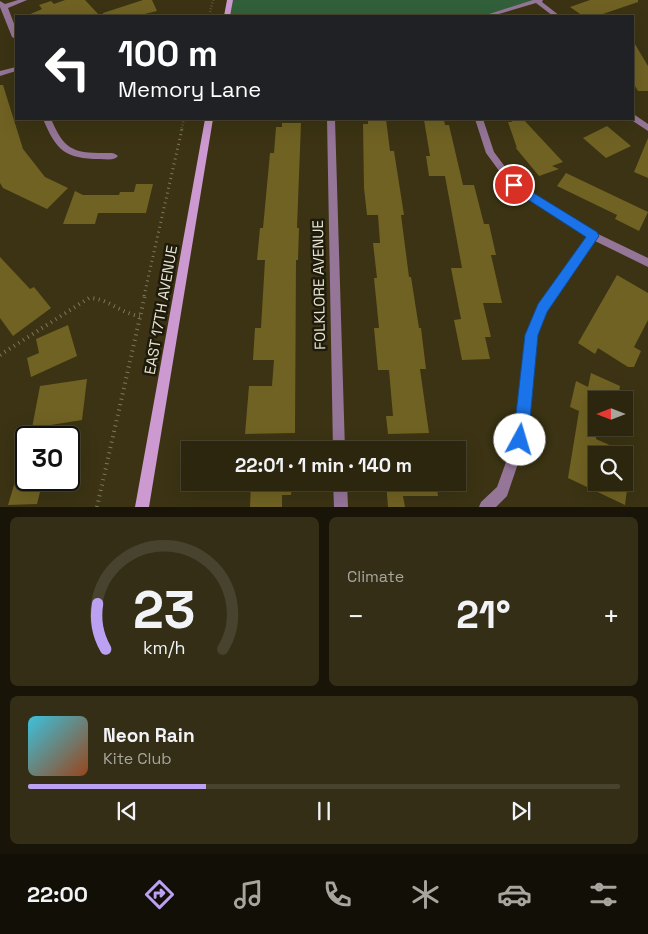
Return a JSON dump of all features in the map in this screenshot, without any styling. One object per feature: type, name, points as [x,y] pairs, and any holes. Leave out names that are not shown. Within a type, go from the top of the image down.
[{"type":"main road","points":[[227,15],[230,0]]},
{"type":"main road","name":"EAST 17TH AVENUE","points":[[142,506],[209,120]]},
{"type":"street","points":[[15,34],[2,5],[24,0]]},
{"type":"street","points":[[489,15],[538,0],[556,15]]},
{"type":"street","points":[[0,74],[15,69]]},
{"type":"street","points":[[634,118],[648,128]]},
{"type":"street","points":[[47,120],[56,140],[69,151],[81,156],[114,156]]},
{"type":"street","name":"FOLKLORE AVENUE","points":[[331,120],[339,441]]},
{"type":"street","points":[[480,120],[490,153],[514,185],[593,236],[648,263]]},
{"type":"street","points":[[486,506],[502,491],[520,440],[531,335],[543,308],[593,236]]},
{"type":"street","points":[[340,491],[341,506]]},
{"type":"path","points":[[210,12],[213,0]]},
{"type":"path","points":[[97,506],[184,120]]},
{"type":"path","points":[[0,355],[75,306],[92,298],[102,300],[127,315],[140,316]]},
{"type":"green space","points":[[230,0],[540,0],[489,15],[227,15]]},
{"type":"building","points":[[65,0],[85,0],[99,15],[28,15],[42,9],[39,5],[51,1],[54,4]]},
{"type":"building","points":[[143,0],[152,0],[157,11],[140,15],[103,15],[103,13]]},
{"type":"building","points":[[590,0],[638,0],[638,2],[600,15],[582,15],[570,7]]},
{"type":"building","points":[[634,42],[648,66],[648,91],[638,91],[634,84]]},
{"type":"building","points":[[0,85],[3,85],[23,149],[45,177],[68,188],[47,209],[3,188],[0,183]]},
{"type":"building","points":[[368,120],[386,120],[390,151],[394,151],[404,215],[401,215],[409,277],[411,277],[419,328],[421,328],[426,369],[420,369],[429,433],[388,434],[386,416],[393,416],[389,370],[378,370],[374,328],[379,328],[374,278],[377,278],[373,243],[380,243],[378,215],[367,215],[364,188],[363,124],[368,124]]},
{"type":"building","points":[[424,120],[444,120],[445,125],[449,125],[463,185],[474,185],[484,224],[489,224],[496,255],[491,255],[502,303],[483,303],[491,337],[485,337],[490,359],[462,360],[454,320],[461,319],[451,268],[462,268],[445,176],[429,176],[426,156],[430,156]]},
{"type":"building","points":[[511,120],[524,120],[563,162],[552,166],[559,169],[539,176],[515,147],[517,148],[508,122],[512,122]]},
{"type":"building","points":[[282,123],[301,123],[297,228],[299,228],[298,260],[296,260],[295,433],[245,434],[249,386],[272,386],[274,360],[253,360],[255,328],[261,328],[265,260],[257,260],[260,228],[263,228],[270,153],[274,153],[276,127],[282,127]]},
{"type":"building","points":[[607,126],[631,146],[606,158],[583,138]]},
{"type":"building","points":[[648,138],[648,178],[634,172]]},
{"type":"building","points":[[566,173],[648,212],[639,231],[615,219],[617,215],[557,186]]},
{"type":"building","points":[[136,184],[153,184],[146,213],[98,213],[95,224],[63,224],[75,191],[83,195],[119,195],[120,192],[134,192]]},
{"type":"building","points":[[0,257],[30,289],[34,287],[51,308],[13,336],[0,318]]},
{"type":"building","points":[[617,275],[648,293],[648,320],[634,347],[641,351],[634,367],[628,367],[598,348],[595,354],[578,343]]},
{"type":"building","points":[[68,325],[77,356],[31,377],[27,358],[39,353],[36,339]]},
{"type":"building","points":[[591,373],[620,386],[619,391],[588,391],[588,436],[596,436],[596,439],[612,446],[588,446],[588,487],[568,478],[579,411],[570,407],[576,381],[588,387]]},
{"type":"building","points":[[87,379],[82,420],[32,426],[40,386]]},
{"type":"building","points":[[15,482],[15,491],[40,491],[37,504],[8,505]]},
{"type":"building","points":[[251,491],[291,491],[291,495],[282,495],[282,507],[250,507]]},
{"type":"building","points":[[387,491],[437,491],[438,496],[403,496],[405,507],[388,507]]},
{"type":"building","points":[[595,491],[627,491],[625,505]]},
{"type":"route","points":[[514,185],[593,236],[543,308],[531,335],[520,440]]}]
